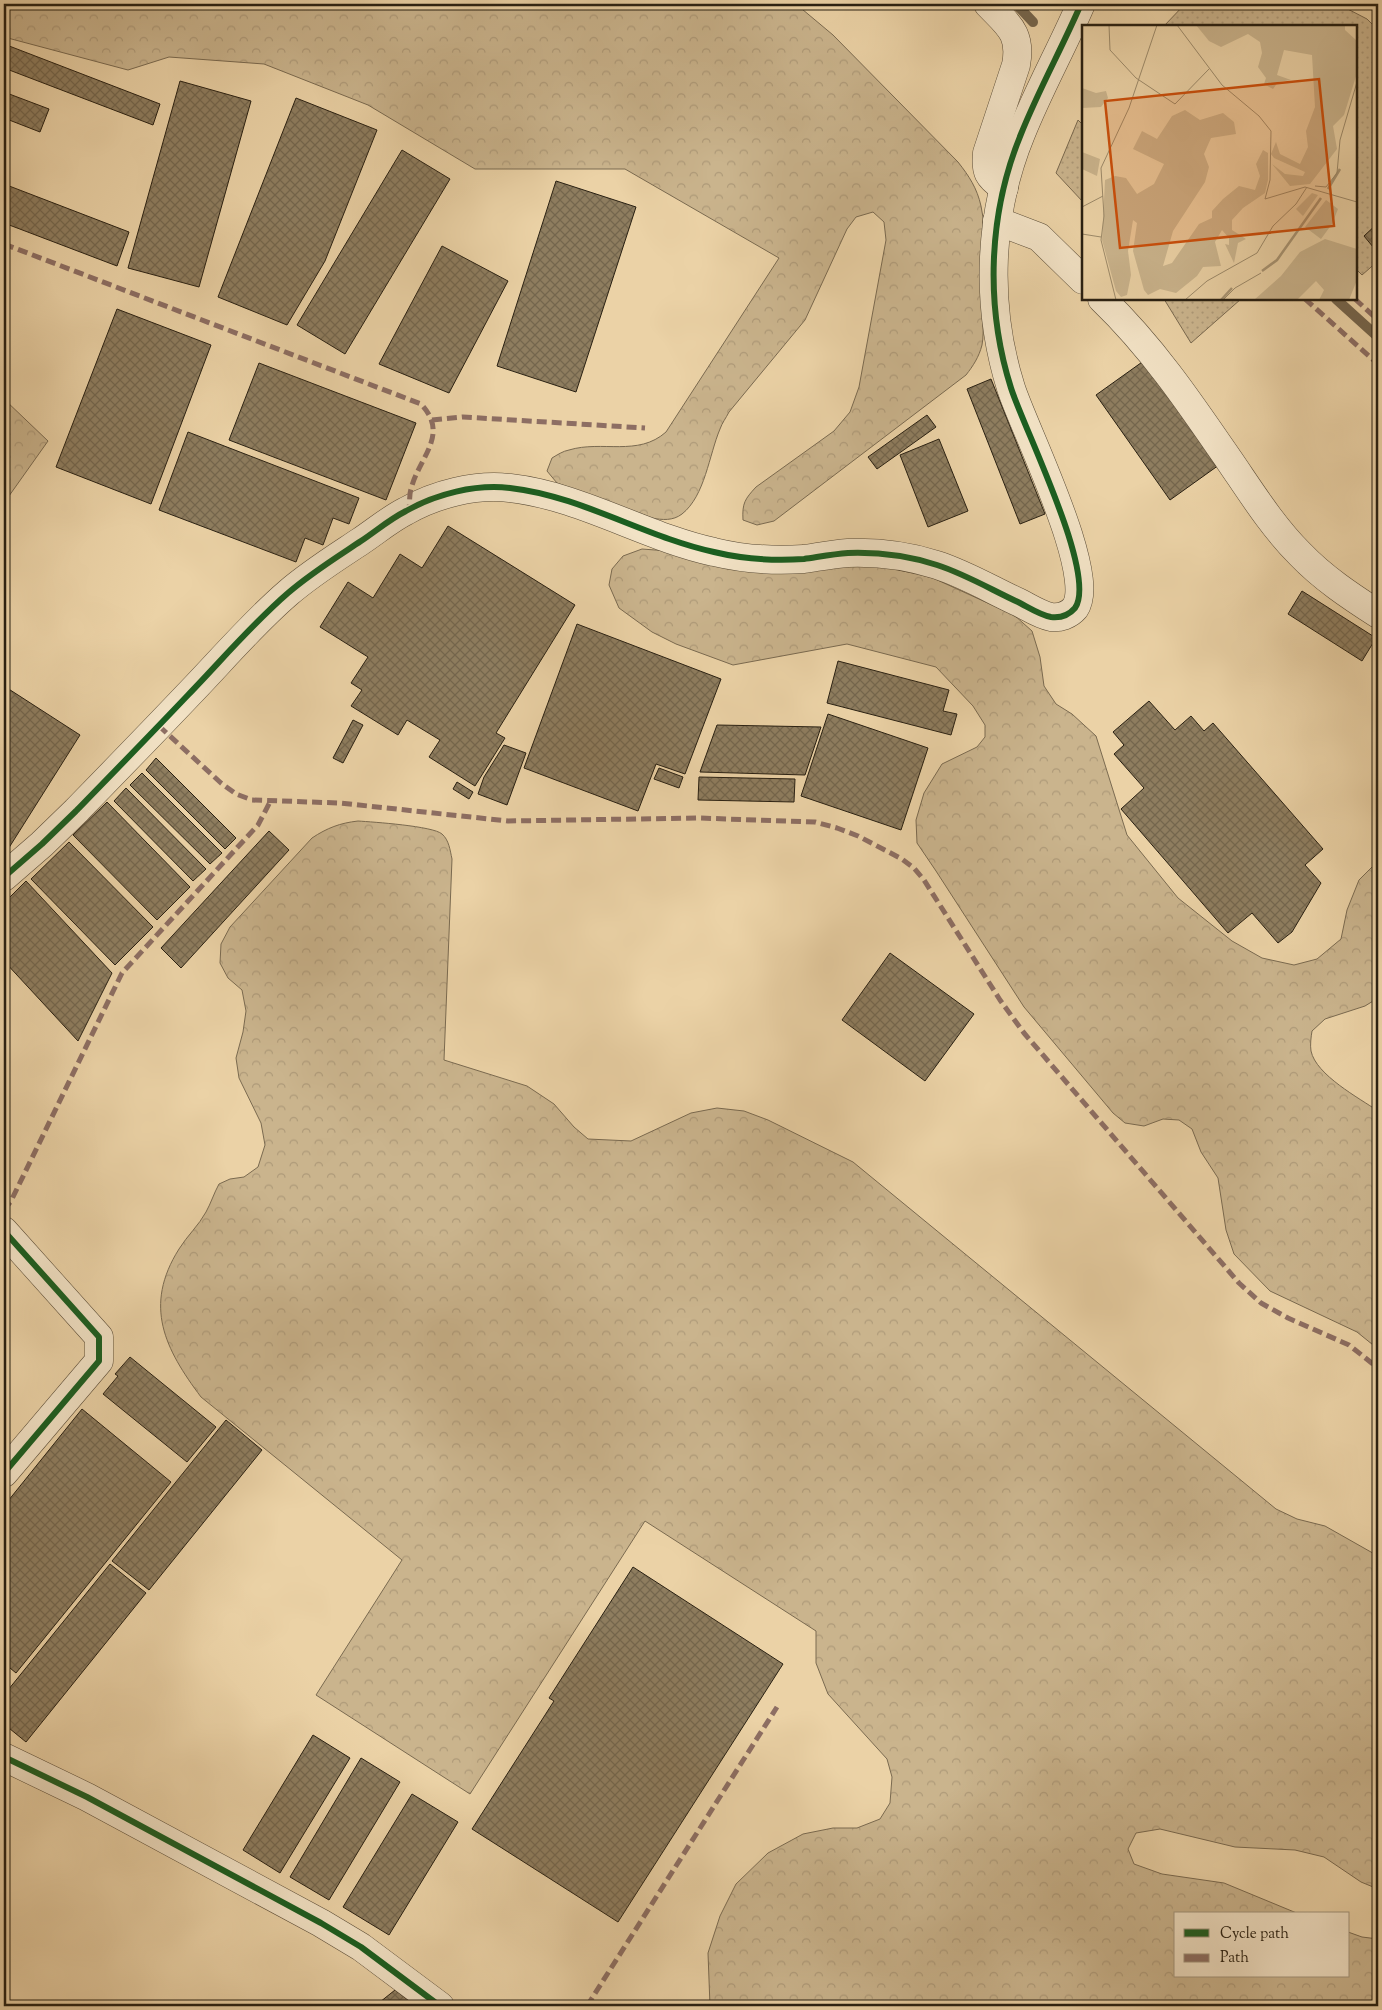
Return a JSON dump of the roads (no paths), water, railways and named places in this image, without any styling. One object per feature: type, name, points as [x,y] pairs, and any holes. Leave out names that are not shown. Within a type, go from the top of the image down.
[{"type":"street","points":[[988,4],[1016,37],[1019,51],[988,153],[986,167],[992,180],[1004,188]]},
{"type":"street","points":[[4,877],[76,811],[290,590],[405,511],[435,498],[460,491],[503,487],[537,492],[672,540],[715,552],[749,558],[802,559],[847,553],[892,556],[937,565],[1042,614],[1054,618],[1066,615],[1076,606],[1080,594],[1074,550],[1011,390],[996,328],[993,268],[1004,188],[1019,138],[1081,4]]},
{"type":"street","points":[[998,221],[1039,237],[1082,279]]},
{"type":"street","points":[[1103,300],[1166,369],[1265,512],[1287,540],[1340,590],[1378,614]]},
{"type":"street","points":[[4,1232],[99,1337],[99,1361],[4,1473]]},
{"type":"street","points":[[4,1757],[87,1797],[321,1923],[361,1947],[440,2006]]},
{"type":"waterway","points":[[1016,4],[1033,22]]},
{"type":"waterway","points":[[1337,300],[1378,337]]}]
